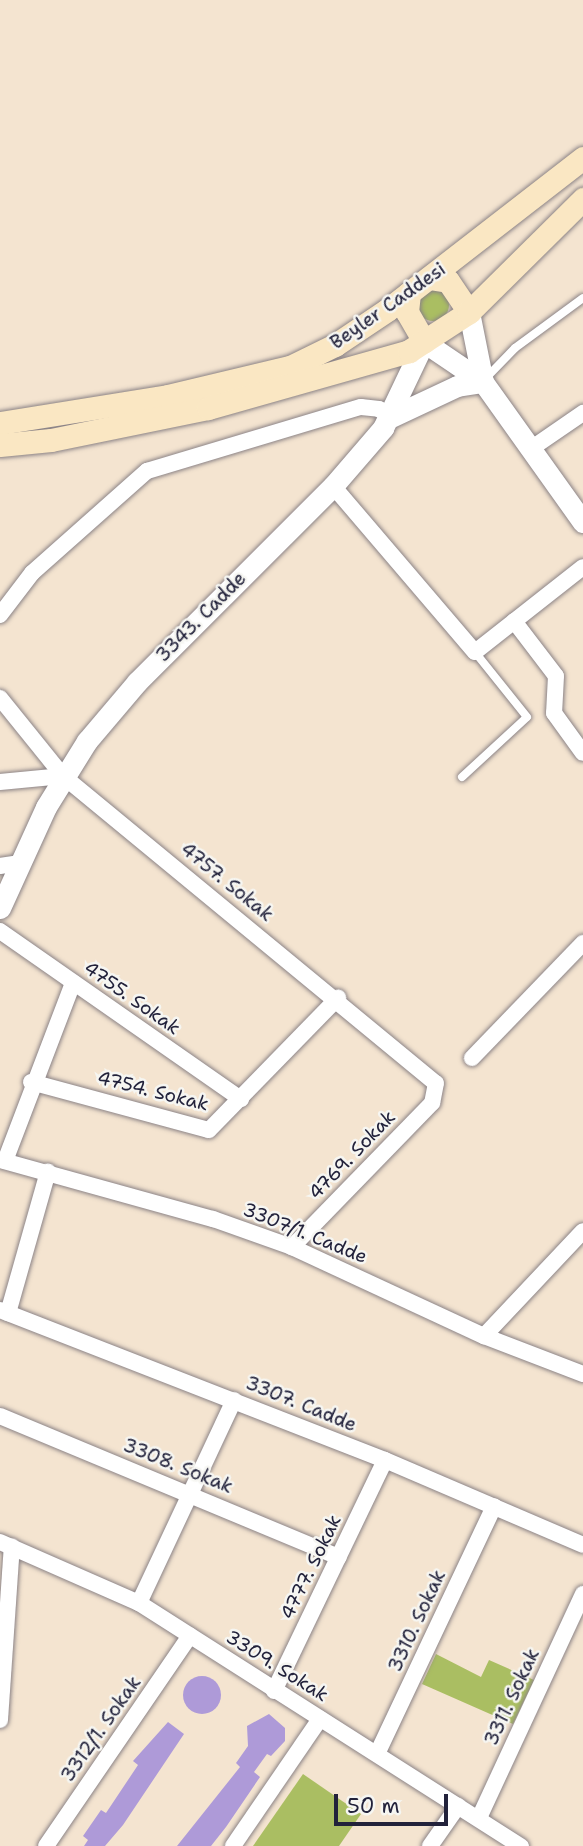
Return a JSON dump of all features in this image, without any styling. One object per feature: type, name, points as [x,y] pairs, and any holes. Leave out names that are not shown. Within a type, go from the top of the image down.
[{"type":"main road","name":"Beyler Caddesi","points":[[0,424],[167,396],[290,367],[335,345],[410,293],[583,158]]},
{"type":"main road","name":"Beyler Caddesi","points":[[0,445],[78,435],[208,408],[379,362],[424,342],[469,312],[583,199]]},
{"type":"main road","points":[[429,278],[448,281],[469,312]]},
{"type":"main road","points":[[410,293],[408,316],[424,342]]},
{"type":"street","points":[[469,312],[483,382]]},
{"type":"street","points":[[424,342],[483,382],[583,522]]},
{"type":"street","name":"3343. Cadde","points":[[0,908],[9,865],[63,776],[137,682],[333,486],[391,417],[424,342]]},
{"type":"street","points":[[0,615],[50,557],[147,471],[362,407],[379,409],[391,417],[457,386],[483,382]]},
{"type":"street","points":[[532,448],[583,413]]},
{"type":"street","points":[[333,486],[475,652],[583,567]]},
{"type":"street","points":[[514,621],[556,676],[554,713],[583,753]]},
{"type":"street","name":"4757. Sokak","points":[[0,698],[63,776],[338,998],[429,1075],[437,1089]]},
{"type":"street","points":[[0,782],[63,776]]},
{"type":"street","name":"4755. Sokak","points":[[0,931],[241,1099]]},
{"type":"street","points":[[472,1058],[583,943]]},
{"type":"street","points":[[2,1161],[73,983]]},
{"type":"street","name":"4754. Sokak","points":[[32,1082],[209,1130],[338,998]]},
{"type":"street","name":"4769. Sokak","points":[[292,1247],[432,1103],[437,1089]]},
{"type":"street","name":"3307/1. Cadde","points":[[2,1161],[48,1172],[292,1247],[484,1336],[583,1374]]},
{"type":"street","points":[[4,1312],[48,1172]]},
{"type":"street","points":[[484,1336],[583,1231]]},
{"type":"street","name":"3307. Cadde","points":[[4,1312],[385,1460],[583,1545]]},
{"type":"street","points":[[139,1603],[234,1400]]},
{"type":"street","name":"3308. Sokak","points":[[0,1416],[339,1557]]},
{"type":"street","name":"4777. Sokak","points":[[274,1691],[385,1460]]},
{"type":"street","name":"3310. Sokak","points":[[377,1754],[494,1506]]},
{"type":"street","points":[[0,1720],[6,1544]]},
{"type":"street","name":"3309. Sokak","points":[[6,1544],[139,1603],[521,1846]]},
{"type":"street","name":"3311. Sokak","points":[[479,1818],[583,1594]]},
{"type":"street","name":"3312/1. Sokak","points":[[46,1846],[190,1636]]},
{"type":"street","points":[[233,1846],[320,1718]]},
{"type":"street","points":[[430,1846],[458,1806]]},
{"type":"lane","points":[[483,382],[515,348],[583,298]]},
{"type":"lane","points":[[462,777],[527,717],[475,652]]},
{"type":"green space","points":[[433,289],[444,294],[449,305],[444,316],[433,321],[422,316],[417,305],[422,294]]},
{"type":"green space","points":[[436,1654],[481,1677],[489,1660],[534,1680],[513,1724],[422,1684]]},
{"type":"green space","points":[[303,1774],[361,1814],[339,1846],[253,1846]]},
{"type":"building","points":[[202,1676],[215,1682],[221,1695],[215,1708],[202,1714],[189,1708],[183,1695],[189,1682]]},
{"type":"building","points":[[269,1714],[285,1728],[285,1741],[271,1756],[267,1754],[254,1772],[260,1777],[226,1827],[211,1846],[177,1846],[240,1767],[236,1763],[248,1746],[247,1726]]},
{"type":"building","points":[[168,1722],[184,1734],[123,1825],[105,1846],[84,1846],[88,1840],[83,1836],[101,1810],[106,1813],[138,1765],[133,1761]]}]
